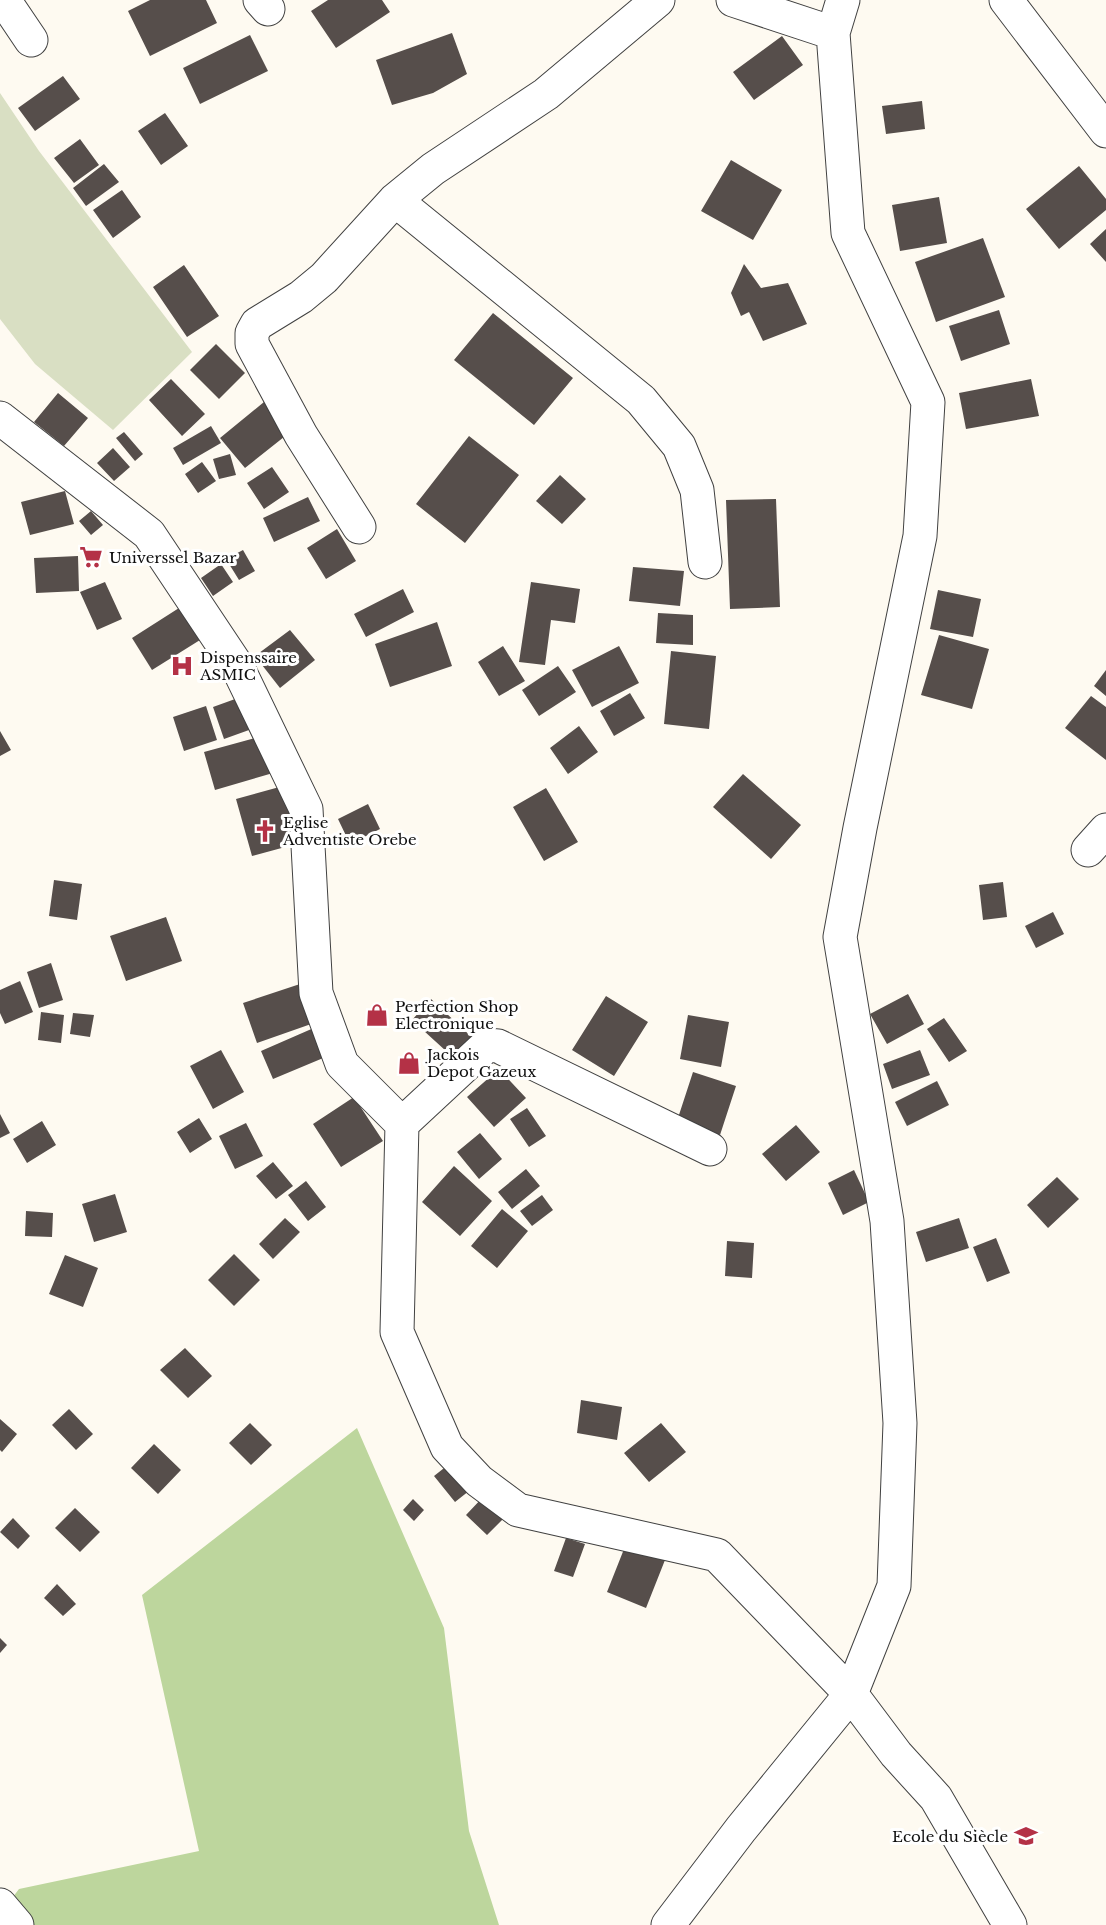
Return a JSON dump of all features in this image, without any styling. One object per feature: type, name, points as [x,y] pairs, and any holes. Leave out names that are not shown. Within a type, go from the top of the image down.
[{"type":"street","points":[[4,0],[31,40]]},
{"type":"street","points":[[359,527],[301,435],[252,344],[252,333],[257,324],[301,297],[324,278],[395,200],[433,169],[546,94],[658,0]]},
{"type":"street","points":[[733,0],[833,33]]},
{"type":"street","points":[[668,1925],[741,1829],[851,1694],[894,1586],[900,1423],[887,1221],[840,937],[920,536],[928,402],[848,233],[833,33],[843,0]]},
{"type":"street","points":[[1006,0],[1106,131]]},
{"type":"street","points":[[395,200],[642,400],[679,446],[697,490],[705,562]]},
{"type":"street","points":[[0,418],[149,534],[237,666],[306,809],[315,993],[342,1064],[402,1124]]},
{"type":"street","points":[[710,1149],[498,1046],[487,1045],[402,1124],[397,1332],[447,1448],[479,1481],[518,1510],[717,1554],[851,1694],[896,1754],[936,1798],[1010,1925]]},
{"type":"street","points":[[0,1905],[17,1925]]},
{"type":"green space","points":[[0,93],[39,151],[192,352],[113,430],[35,364],[0,319]]},
{"type":"green space","points":[[357,1428],[444,1628],[469,1831],[499,1925],[0,1925],[0,1914],[19,1889],[199,1851],[142,1595]]},
{"type":"building","points":[[150,0],[206,0],[217,23],[150,56],[128,11]]},
{"type":"building","points":[[328,0],[382,0],[390,12],[336,48],[311,11]]},
{"type":"building","points":[[452,33],[467,74],[433,93],[392,105],[376,60]]},
{"type":"building","points":[[250,35],[268,71],[200,104],[183,68]]},
{"type":"building","points":[[782,36],[803,65],[754,100],[733,72]]},
{"type":"building","points":[[63,76],[80,99],[35,131],[18,108]]},
{"type":"building","points":[[922,101],[925,129],[886,134],[882,106]]},
{"type":"building","points":[[165,113],[188,146],[161,165],[138,131]]},
{"type":"building","points":[[80,139],[99,165],[74,183],[54,158]]},
{"type":"building","points":[[731,160],[782,190],[753,240],[701,211]]},
{"type":"building","points":[[104,164],[119,182],[86,206],[73,188]]},
{"type":"building","points":[[1079,166],[1106,199],[1106,210],[1059,249],[1026,209]]},
{"type":"building","points":[[122,190],[141,217],[113,238],[93,210]]},
{"type":"building","points":[[939,197],[947,243],[900,251],[892,205]]},
{"type":"building","points":[[1106,229],[1106,262],[1090,244]]},
{"type":"building","points":[[983,238],[1005,297],[936,322],[915,262]]},
{"type":"building","points":[[744,264],[761,288],[788,283],[807,324],[763,341],[749,312],[741,316],[731,293]]},
{"type":"building","points":[[184,265],[219,316],[187,337],[153,287]]},
{"type":"building","points":[[999,310],[1010,344],[961,361],[949,326]]},
{"type":"building","points":[[493,313],[573,378],[534,425],[454,360]]},
{"type":"building","points":[[216,344],[245,373],[219,399],[190,370]]},
{"type":"building","points":[[171,379],[205,414],[182,436],[149,400]]},
{"type":"building","points":[[1031,379],[1039,416],[966,429],[959,393]]},
{"type":"building","points":[[58,393],[88,418],[64,446],[34,422]]},
{"type":"building","points":[[264,402],[289,433],[245,468],[220,438]]},
{"type":"building","points":[[211,426],[221,443],[183,465],[173,448]]},
{"type":"building","points":[[124,432],[143,454],[135,461],[116,438]]},
{"type":"building","points":[[469,436],[519,475],[465,543],[416,504]]},
{"type":"building","points":[[113,448],[130,467],[114,481],[97,463]]},
{"type":"building","points":[[230,454],[236,475],[219,479],[213,459]]},
{"type":"building","points":[[202,462],[216,481],[198,493],[185,474]]},
{"type":"building","points":[[272,467],[289,492],[264,509],[247,483]]},
{"type":"building","points":[[560,475],[586,499],[562,524],[536,501]]},
{"type":"building","points":[[65,491],[74,524],[30,535],[21,502]]},
{"type":"building","points":[[308,497],[320,521],[274,542],[263,518]]},
{"type":"building","points":[[776,499],[780,607],[730,609],[726,500]]},
{"type":"building","points":[[91,511],[103,525],[91,535],[79,521]]},
{"type":"building","points":[[337,529],[356,561],[326,579],[307,548]]},
{"type":"building","points":[[243,550],[255,571],[239,580],[226,559]]},
{"type":"building","points":[[78,556],[79,591],[36,593],[34,558]]},
{"type":"building","points":[[221,564],[233,582],[213,596],[201,578]]},
{"type":"building","points":[[633,567],[684,571],[680,606],[629,601]]},
{"type":"building","points":[[105,582],[122,619],[97,630],[80,592]]},
{"type":"building","points":[[531,582],[580,589],[575,623],[551,620],[545,665],[519,662]]},
{"type":"building","points":[[403,589],[414,612],[366,637],[354,614]]},
{"type":"building","points":[[938,590],[981,599],[973,637],[930,629]]},
{"type":"building","points":[[179,608],[200,640],[152,670],[132,638]]},
{"type":"building","points":[[658,613],[693,615],[693,645],[656,643]]},
{"type":"building","points":[[437,622],[452,666],[390,687],[375,644]]},
{"type":"building","points":[[290,630],[315,660],[280,688],[255,656]]},
{"type":"building","points":[[939,635],[989,649],[972,709],[921,695]]},
{"type":"building","points":[[503,646],[525,681],[499,696],[478,662]]},
{"type":"building","points":[[619,646],[639,683],[592,707],[572,670]]},
{"type":"building","points":[[671,651],[716,656],[709,729],[664,724]]},
{"type":"building","points":[[558,666],[576,692],[539,716],[522,690]]},
{"type":"building","points":[[1106,670],[1106,696],[1094,686]]},
{"type":"building","points":[[630,693],[645,718],[614,736],[600,711]]},
{"type":"building","points":[[249,694],[260,726],[224,739],[213,707]]},
{"type":"building","points":[[1091,696],[1106,707],[1106,760],[1065,728]]},
{"type":"building","points":[[206,706],[217,740],[184,751],[173,717]]},
{"type":"building","points":[[579,726],[598,752],[568,774],[550,748]]},
{"type":"building","points":[[0,731],[11,750],[0,756]]},
{"type":"building","points":[[262,736],[273,773],[215,790],[204,752]]},
{"type":"building","points":[[743,774],[801,825],[771,859],[713,807]]},
{"type":"building","points":[[283,786],[300,843],[252,856],[236,799]]},
{"type":"building","points":[[546,788],[578,842],[544,861],[513,807]]},
{"type":"building","points":[[368,804],[380,829],[350,844],[338,819]]},
{"type":"building","points":[[54,880],[82,884],[77,920],[49,916]]},
{"type":"building","points":[[1003,882],[1007,917],[983,920],[979,885]]},
{"type":"building","points":[[1053,912],[1064,934],[1036,948],[1025,926]]},
{"type":"building","points":[[166,917],[182,961],[126,981],[110,936]]},
{"type":"building","points":[[51,963],[63,1000],[39,1008],[27,972]]},
{"type":"building","points":[[20,981],[33,1012],[5,1024],[0,1013],[0,990]]},
{"type":"building","points":[[300,984],[314,1023],[257,1043],[243,1003]]},
{"type":"building","points":[[908,994],[924,1024],[887,1044],[870,1014]]},
{"type":"building","points":[[606,996],[648,1022],[614,1076],[572,1050]]},
{"type":"building","points":[[431,999],[477,1042],[458,1062],[412,1020]]},
{"type":"building","points":[[41,1012],[64,1015],[61,1043],[38,1040]]},
{"type":"building","points":[[73,1013],[94,1015],[90,1037],[70,1034]]},
{"type":"building","points":[[688,1015],[729,1022],[721,1067],[680,1059]]},
{"type":"building","points":[[944,1018],[967,1051],[949,1062],[927,1029]]},
{"type":"building","points":[[316,1027],[328,1056],[273,1079],[261,1051]]},
{"type":"building","points":[[221,1050],[244,1092],[213,1109],[190,1066]]},
{"type":"building","points":[[920,1050],[930,1075],[892,1089],[883,1064]]},
{"type":"building","points":[[499,1069],[526,1098],[494,1127],[467,1097]]},
{"type":"building","points":[[693,1072],[736,1086],[720,1135],[677,1121]]},
{"type":"building","points":[[937,1081],[949,1105],[907,1126],[895,1102]]},
{"type":"building","points":[[354,1097],[383,1141],[341,1167],[313,1124]]},
{"type":"building","points":[[527,1108],[546,1136],[529,1147],[510,1119]]},
{"type":"building","points":[[0,1114],[10,1133],[0,1138]]},
{"type":"building","points":[[199,1118],[212,1139],[190,1153],[177,1132]]},
{"type":"building","points":[[42,1121],[56,1145],[27,1163],[13,1139]]},
{"type":"building","points":[[246,1123],[263,1156],[235,1169],[219,1136]]},
{"type":"building","points":[[796,1125],[820,1152],[786,1181],[762,1154]]},
{"type":"building","points":[[480,1133],[502,1159],[479,1179],[457,1152]]},
{"type":"building","points":[[273,1162],[293,1186],[276,1199],[256,1176]]},
{"type":"building","points":[[454,1166],[492,1201],[460,1236],[422,1202]]},
{"type":"building","points":[[526,1169],[540,1186],[512,1209],[498,1192]]},
{"type":"building","points":[[854,1170],[869,1202],[843,1215],[828,1183]]},
{"type":"building","points":[[1057,1177],[1079,1199],[1048,1228],[1027,1205]]},
{"type":"building","points":[[306,1181],[326,1207],[308,1221],[288,1195]]},
{"type":"building","points":[[115,1194],[127,1232],[94,1242],[82,1204]]},
{"type":"building","points":[[542,1195],[553,1210],[532,1226],[520,1211]]},
{"type":"building","points":[[502,1209],[528,1231],[497,1268],[471,1246]]},
{"type":"building","points":[[26,1211],[53,1213],[52,1237],[25,1236]]},
{"type":"building","points":[[285,1218],[300,1232],[273,1259],[259,1244]]},
{"type":"building","points":[[959,1218],[969,1248],[926,1262],[916,1232]]},
{"type":"building","points":[[996,1238],[1010,1273],[987,1282],[973,1247]]},
{"type":"building","points":[[727,1241],[754,1243],[752,1278],[725,1276]]},
{"type":"building","points":[[234,1254],[260,1280],[234,1306],[208,1280]]},
{"type":"building","points":[[65,1255],[98,1268],[83,1307],[49,1294]]},
{"type":"building","points":[[185,1348],[212,1376],[188,1398],[160,1370]]},
{"type":"building","points":[[581,1400],[622,1407],[617,1440],[577,1433]]},
{"type":"building","points":[[69,1409],[93,1434],[76,1450],[52,1425]]},
{"type":"building","points":[[0,1419],[17,1434],[2,1452],[0,1450]]},
{"type":"building","points":[[250,1423],[272,1445],[251,1465],[229,1443]]},
{"type":"building","points":[[661,1423],[686,1452],[649,1482],[624,1453]]},
{"type":"building","points":[[154,1444],[181,1470],[158,1494],[131,1468]]},
{"type":"building","points":[[453,1461],[474,1487],[455,1502],[434,1476]]},
{"type":"building","points":[[484,1496],[506,1516],[487,1535],[466,1515]]},
{"type":"building","points":[[413,1499],[424,1510],[414,1521],[403,1510]]},
{"type":"building","points":[[75,1508],[100,1532],[80,1552],[55,1528]]},
{"type":"building","points":[[13,1518],[30,1536],[18,1549],[0,1532]]},
{"type":"building","points":[[566,1538],[585,1544],[573,1577],[554,1571]]},
{"type":"building","points":[[626,1544],[665,1560],[646,1608],[607,1592]]},
{"type":"building","points":[[57,1584],[76,1604],[63,1616],[44,1598]]},
{"type":"building","points":[[0,1638],[7,1645],[0,1653]]},
{"type":"place","name":"Universsel Bazar","points":[[91,557]]},
{"type":"place","name":"Dispenssaire ASMIC","points":[[182,666]]},
{"type":"place","name":"Eglise Adventiste Orebe","points":[[265,831]]},
{"type":"place","name":"Perfection Shop Electronique","points":[[377,1015]]},
{"type":"place","name":"Jackois Depot Gazeux","points":[[409,1063]]},
{"type":"place","name":"Ecole du Siècle","points":[[1026,1836]]}]
